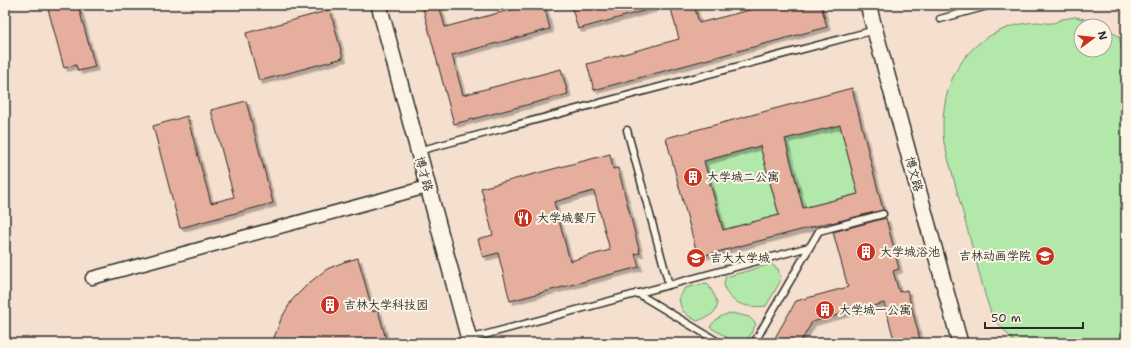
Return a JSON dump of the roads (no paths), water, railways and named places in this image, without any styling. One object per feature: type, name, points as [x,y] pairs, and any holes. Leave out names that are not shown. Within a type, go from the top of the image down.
[{"type":"street","name":"博才路","points":[[379,5],[469,341]]},
{"type":"street","name":"博文路","points":[[868,5],[960,343]]},
{"type":"street","points":[[92,278],[427,187]]},
{"type":"lane","points":[[940,19],[991,5]]},
{"type":"lane","points":[[417,151],[875,30]]},
{"type":"lane","points":[[627,130],[668,285]]},
{"type":"lane","points":[[754,343],[809,247],[820,231],[883,214]]},
{"type":"lane","points":[[469,341],[638,293],[809,247]]},
{"type":"lane","points":[[638,293],[720,343]]},
{"type":"place","name":"大学城二公寓","points":[[693,177]]},
{"type":"place","name":"大学城餐厅","points":[[523,218]]},
{"type":"place","name":"大学城浴池","points":[[866,252]]},
{"type":"place","name":"吉林动画学院","points":[[1045,256]]},
{"type":"place","name":"吉大大学城","points":[[696,258]]},
{"type":"place","name":"吉林大学科技园","points":[[330,305]]},
{"type":"place","name":"大学城一公寓","points":[[825,310]]}]
